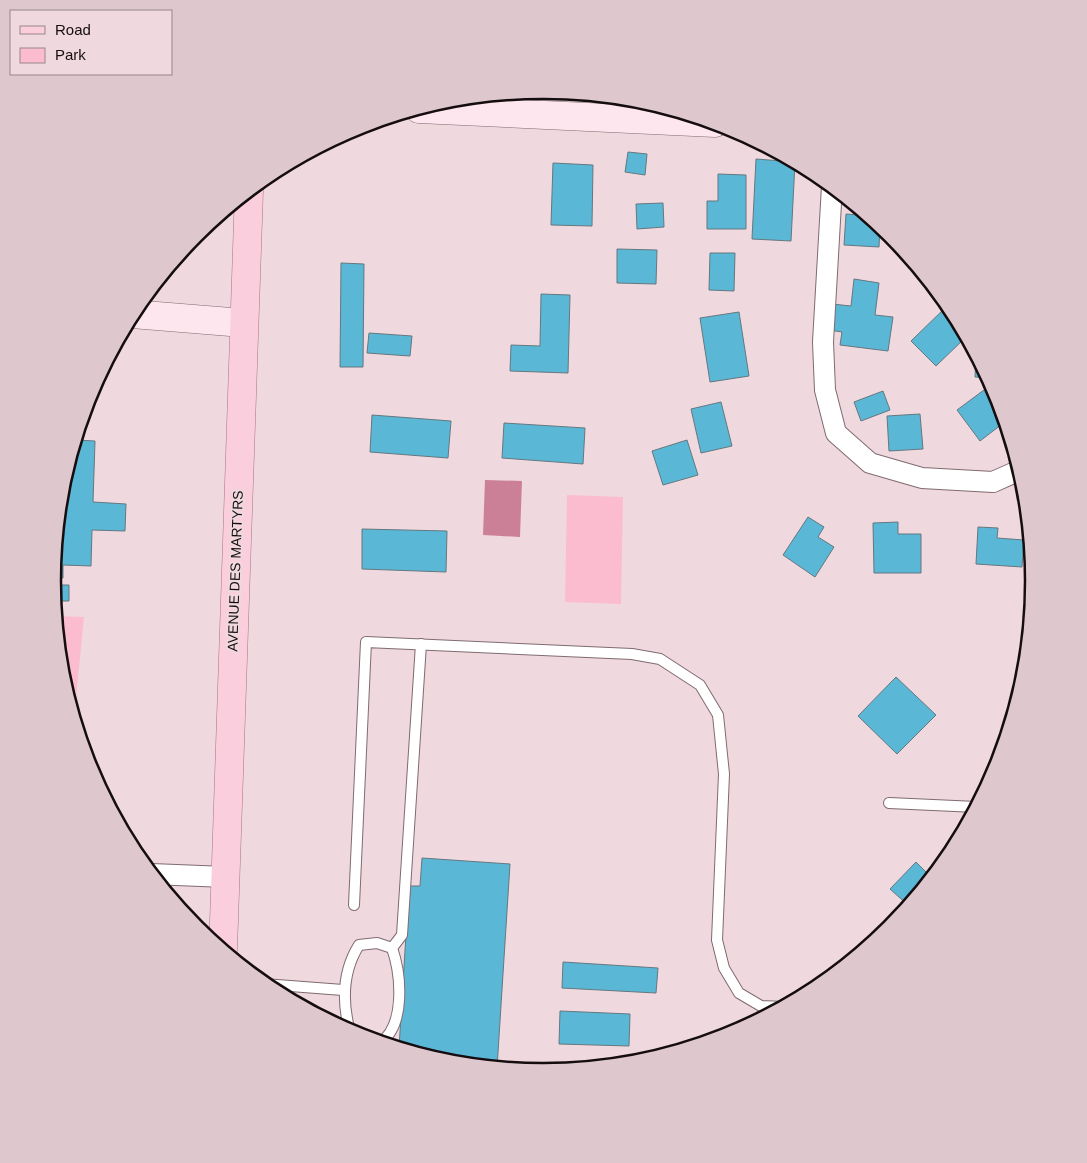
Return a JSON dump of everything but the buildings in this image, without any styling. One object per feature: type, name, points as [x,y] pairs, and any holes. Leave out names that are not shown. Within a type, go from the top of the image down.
[{"type":"main road","name":"AVENUE DES MARTYRS","points":[[223,942],[248,201]]},
{"type":"street","points":[[445,110],[673,118]]},
{"type":"street","points":[[831,195],[823,342],[825,390],[836,433],[870,463],[922,478],[993,482],[1013,473]]},
{"type":"street","points":[[142,315],[243,323]]},
{"type":"street","points":[[161,874],[226,877]]},
{"type":"lane","points":[[354,905],[366,642],[632,654],[660,659],[700,685],[718,714],[724,774],[717,940],[724,968],[739,993],[761,1006],[771,1006]]},
{"type":"lane","points":[[392,948],[402,936],[421,644]]},
{"type":"lane","points":[[889,803],[970,807]]},
{"type":"lane","points":[[348,1022],[343,990],[352,956],[359,945],[377,943],[392,948]]},
{"type":"lane","points":[[387,1038],[398,1020],[398,964],[392,948]]},
{"type":"lane","points":[[281,985],[343,990]]},
{"type":"green space","points":[[567,495],[623,497],[621,604],[565,602]]},
{"type":"green space","points":[[62,616],[84,617],[76,698],[65,644]]},
{"type":"shaded area","points":[[485,480],[522,481],[520,537],[483,535]]}]
